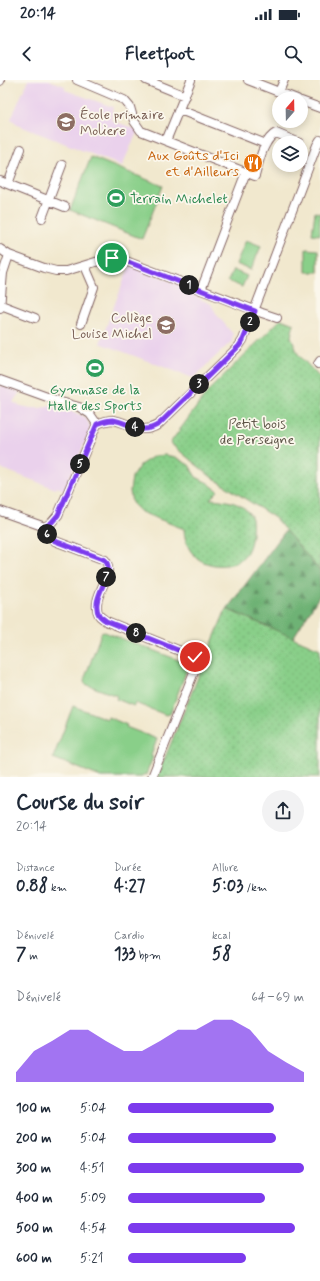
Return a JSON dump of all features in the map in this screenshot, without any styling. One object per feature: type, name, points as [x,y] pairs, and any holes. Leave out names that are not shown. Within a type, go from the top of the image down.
[{"type":"street","points":[[76,80],[124,100],[130,107],[134,121],[141,131],[255,176],[266,144],[271,136],[276,134],[281,136]]},
{"type":"street","points":[[146,80],[185,96]]},
{"type":"street","points":[[166,141],[191,80]]},
{"type":"street","points":[[248,80],[279,92],[284,80]]},
{"type":"street","points":[[308,103],[320,108]]},
{"type":"street","points":[[180,110],[266,144]]},
{"type":"street","points":[[97,424],[111,420],[142,429],[148,429],[159,424],[239,346],[255,311],[315,149],[320,140]]},
{"type":"street","points":[[308,146],[315,149]]},
{"type":"street","points":[[21,149],[4,182],[65,207]]},
{"type":"street","points":[[42,218],[62,165]]},
{"type":"street","points":[[201,290],[246,172]]},
{"type":"street","points":[[0,249],[9,256],[56,271],[66,271],[112,258],[123,260],[255,311],[277,318]]},
{"type":"street","points":[[9,256],[3,273],[0,307],[36,318]]},
{"type":"street","points":[[81,324],[94,287],[85,266]]},
{"type":"street","points":[[0,380],[79,407],[90,414],[97,424]]},
{"type":"street","points":[[45,527],[58,515],[97,424]]},
{"type":"street","points":[[0,511],[45,527],[48,535],[55,541],[105,560],[108,564],[108,571],[97,601],[97,607],[99,615],[106,621],[195,657],[196,667],[152,777]]},
{"type":"shaded area","name":"École primaire Moliere","points":[[28,80],[49,80],[65,86],[65,90],[113,107],[111,120],[138,130],[122,166],[20,126],[11,119]]},
{"type":"shaded area","name":"Collège Louise Michel","points":[[130,264],[184,287],[194,296],[211,304],[217,315],[233,334],[232,341],[193,378],[100,343]]},
{"type":"shaded area","points":[[0,385],[20,392],[13,402],[21,406],[40,408],[55,405],[86,418],[90,427],[89,433],[64,490],[57,487],[56,489],[0,468]]},
{"type":"green space","name":"Terrain Michelet","points":[[91,157],[163,186],[142,239],[70,210]]},
{"type":"green space","points":[[315,212],[320,213],[320,235],[312,234]]},
{"type":"green space","points":[[246,240],[261,246],[251,270],[236,264]]},
{"type":"green space","points":[[306,249],[318,250],[318,272],[306,272]]},
{"type":"green space","points":[[233,270],[247,276],[242,287],[228,281]]},
{"type":"green space","name":"Petit bois de Perseigne","points":[[281,319],[294,324],[291,336],[298,354],[320,378],[320,571],[275,518],[210,476],[170,443],[209,390]]},
{"type":"green space","points":[[165,455],[175,457],[189,465],[196,477],[208,483],[218,491],[210,499],[228,501],[240,505],[249,513],[252,519],[251,541],[247,552],[240,560],[229,565],[218,565],[203,562],[196,558],[191,552],[185,538],[184,529],[141,512],[132,503],[130,491],[132,477],[140,465],[154,456]]},
{"type":"green space","points":[[286,530],[320,571],[320,595],[293,638],[227,609]]},
{"type":"green space","points":[[226,609],[320,649],[320,777],[157,777]]},
{"type":"green space","points":[[102,631],[189,664],[170,714],[166,715],[135,703],[134,706],[116,699],[117,696],[85,684],[84,680]]},
{"type":"green space","points":[[73,706],[107,719],[108,717],[127,725],[126,727],[157,739],[151,756],[153,757],[146,775],[144,774],[142,777],[101,777],[53,758]]},
{"type":"place","name":"École primaire Moliere","points":[[66,122]]},
{"type":"place","name":"Aux Goûts d'Ici et d'Ailleurs","points":[[253,163]]},
{"type":"place","name":"Terrain Michelet","points":[[116,198]]},
{"type":"place","name":"Collège Louise Michel","points":[[166,325]]},
{"type":"place","name":"Gymnase de la Halle des Sports","points":[[95,368]]},
{"type":"route","points":[[112,258],[123,260],[255,311],[239,346],[229,354],[159,424],[148,429],[142,429],[111,420],[97,424],[58,515],[45,527],[48,535],[55,541],[105,560],[108,564],[108,571],[97,601],[99,615],[106,621],[195,657]]}]
